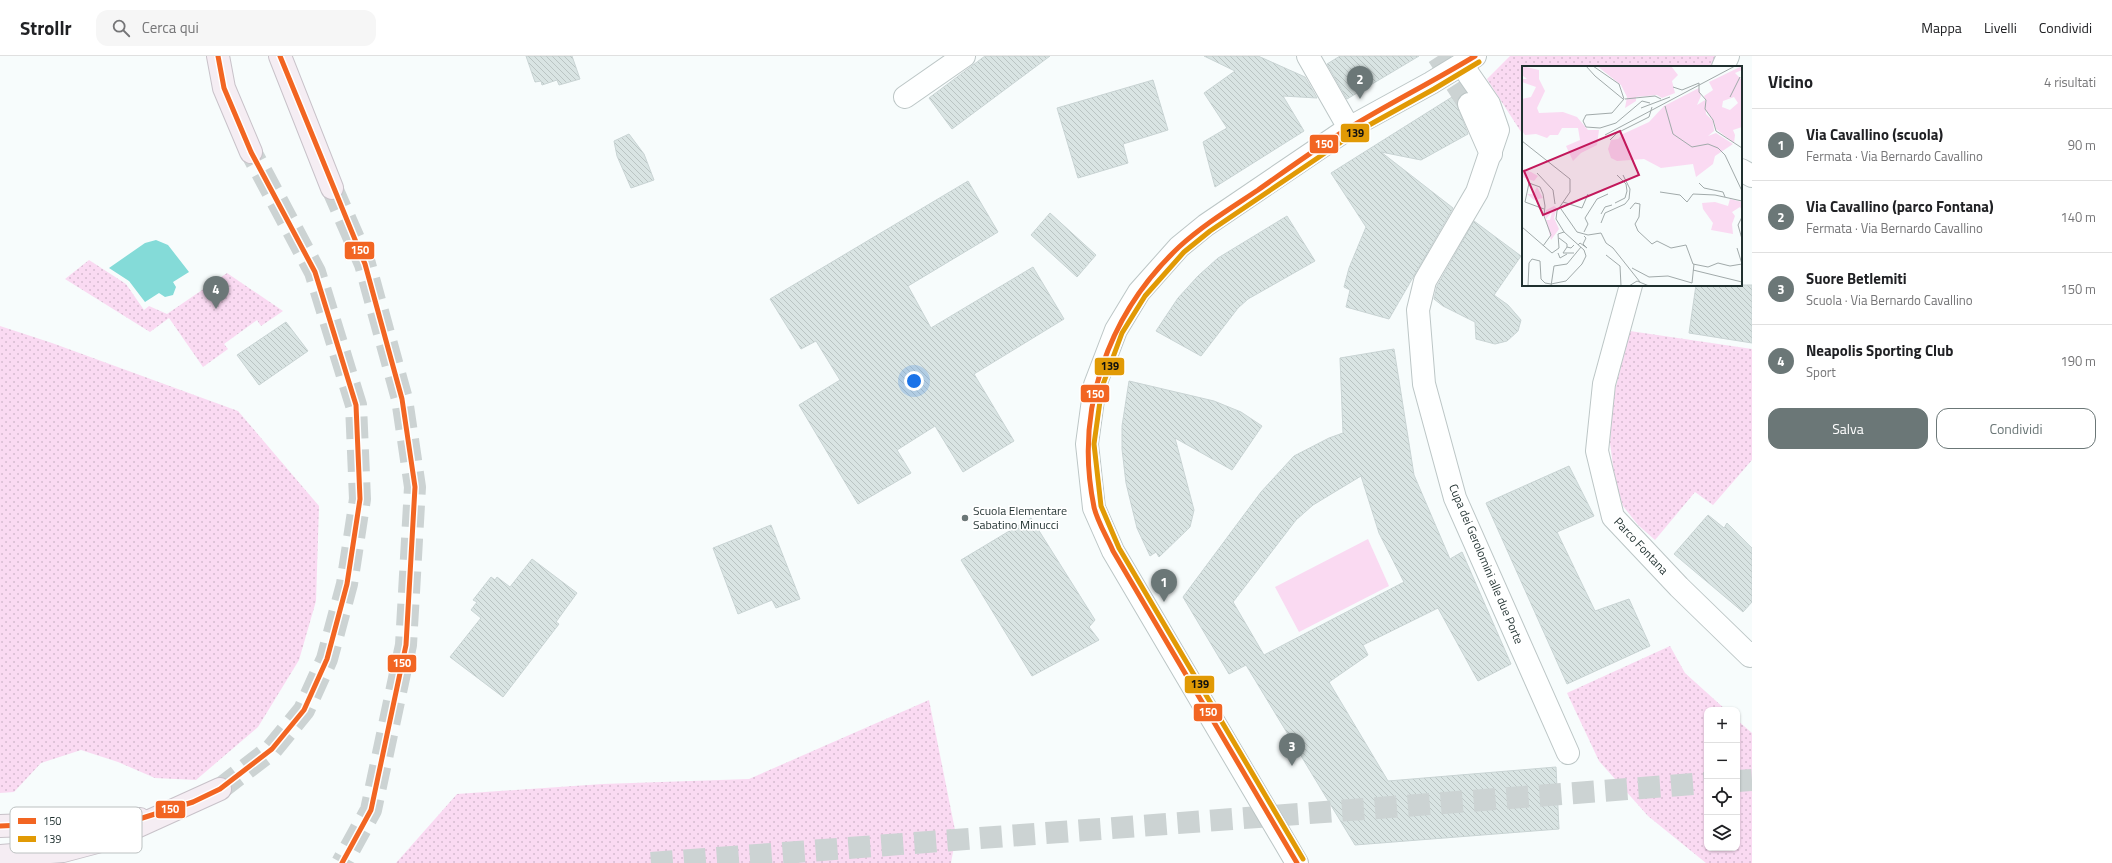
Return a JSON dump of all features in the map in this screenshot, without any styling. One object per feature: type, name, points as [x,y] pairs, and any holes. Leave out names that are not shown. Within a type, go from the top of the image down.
[{"type":"highway","points":[[218,56],[224,88],[251,152]]},
{"type":"highway","points":[[280,56],[332,188]]},
{"type":"highway","points":[[142,825],[220,789]]},
{"type":"highway","points":[[142,818],[193,802]]},
{"type":"highway","points":[[0,826],[10,826]]},
{"type":"highway","points":[[0,856],[38,853]]},
{"type":"street","points":[[905,97],[964,56]]},
{"type":"street","points":[[1308,56],[1349,128]]},
{"type":"street","points":[[1723,66],[1728,56]]},
{"type":"street","points":[[1297,863],[1113,551],[1094,508],[1087,444],[1095,385],[1116,330],[1140,292],[1179,247],[1206,225],[1349,128],[1468,61]]},
{"type":"street","name":"Cupa dei Gerolomini alle due Porte","points":[[1468,61],[1489,104],[1498,130],[1477,192],[1425,282],[1418,310],[1424,384],[1455,498],[1568,753]]},
{"type":"street","points":[[1469,104],[1491,154]]},
{"type":"street","points":[[1742,171],[1752,176]]},
{"type":"street","name":"Parco Fontana","points":[[1631,286],[1604,384],[1597,451],[1613,517],[1684,592],[1750,656],[1752,653]]},
{"type":"shaded area","points":[[1510,56],[1717,56],[1713,66],[1522,66],[1522,133],[1487,79]]},
{"type":"shaded area","points":[[89,260],[126,284],[144,310],[149,306],[167,314],[227,273],[283,311],[261,326],[257,320],[224,344],[228,349],[203,367],[169,318],[150,332],[65,279]]},
{"type":"shaded area","points":[[0,326],[52,343],[238,411],[319,506],[316,601],[299,660],[258,727],[196,780],[155,778],[118,762],[81,750],[41,763],[14,792],[0,793]]},
{"type":"shaded area","points":[[1630,331],[1752,349],[1752,460],[1713,505],[1695,492],[1655,540],[1638,525],[1623,506],[1615,480],[1610,443],[1613,398]]},
{"type":"shaded area","points":[[1368,539],[1389,586],[1299,632],[1275,587]]},
{"type":"shaded area","points":[[1670,646],[1685,673],[1723,707],[1704,707],[1704,851],[1740,851],[1740,723],[1752,733],[1752,863],[1706,863],[1648,816],[1599,761],[1567,693]]},
{"type":"shaded area","points":[[929,700],[956,835],[951,863],[396,863],[457,794],[603,784],[749,779]]},
{"type":"water","points":[[156,240],[168,245],[189,272],[173,282],[176,287],[173,295],[165,297],[159,293],[145,302],[129,281],[109,268],[145,243]]},
{"type":"building","points":[[526,56],[572,56],[580,79],[559,85],[557,80],[542,85],[541,81],[535,82]]},
{"type":"building","points":[[985,56],[1050,56],[952,129],[929,98]]},
{"type":"building","points":[[1204,56],[1258,56],[1305,77],[1317,98],[1283,96],[1304,131],[1215,187],[1203,142],[1227,128],[1204,93],[1235,71]]},
{"type":"building","points":[[1340,56],[1419,56],[1347,99],[1327,64]]},
{"type":"building","points":[[1153,80],[1168,130],[1123,144],[1128,163],[1078,178],[1057,108]]},
{"type":"building","points":[[1452,97],[1457,105],[1468,134],[1421,160],[1381,152],[1453,208],[1389,319],[1346,307],[1350,290],[1344,287],[1349,268],[1366,227],[1331,173]]},
{"type":"building","points":[[629,134],[644,154],[654,180],[631,188],[617,156],[614,141]]},
{"type":"building","points":[[968,181],[998,232],[908,286],[931,328],[1033,267],[1064,319],[974,374],[1014,441],[963,472],[935,426],[897,450],[911,473],[858,504],[799,405],[840,380],[816,341],[801,349],[770,299]]},
{"type":"building","points":[[1050,213],[1096,255],[1077,277],[1031,235]]},
{"type":"building","points":[[1287,216],[1315,261],[1248,299],[1238,308],[1201,356],[1156,331],[1178,298],[1198,276],[1218,258]]},
{"type":"building","points":[[1474,221],[1521,256],[1494,295],[1508,305],[1521,320],[1518,331],[1507,341],[1495,344],[1476,339],[1475,322],[1443,306],[1434,299],[1437,286]]},
{"type":"building","points":[[1752,285],[1752,343],[1689,333],[1696,286]]},
{"type":"building","points":[[286,322],[308,351],[259,385],[237,355]]},
{"type":"building","points":[[1394,349],[1414,475],[1450,559],[1462,552],[1511,664],[1478,681],[1438,608],[1363,645],[1368,655],[1329,682],[1388,781],[1556,767],[1559,829],[1355,845],[1246,665],[1229,674],[1183,597],[1261,492],[1294,456],[1329,438],[1343,433],[1340,358]],"holes":[[[1361,476],[1379,533],[1404,582],[1264,655],[1233,602],[1296,520],[1313,505]]]},
{"type":"building","points":[[1129,381],[1214,401],[1241,412],[1262,426],[1232,470],[1175,438],[1194,510],[1190,527],[1159,557],[1156,552],[1150,556],[1137,528],[1126,483],[1122,449],[1122,426]]},
{"type":"building","points":[[1569,466],[1594,516],[1557,532],[1595,611],[1629,599],[1650,646],[1567,684],[1486,503]]},
{"type":"building","points":[[1708,515],[1724,528],[1727,523],[1752,548],[1752,602],[1743,612],[1674,554]]},
{"type":"building","points":[[1031,518],[1095,620],[1089,627],[1099,640],[1032,676],[961,560]]},
{"type":"building","points":[[771,525],[800,599],[776,608],[772,600],[738,614],[713,548]]},
{"type":"building","points":[[532,559],[577,593],[556,622],[559,624],[503,697],[450,657],[481,618],[471,610],[477,602],[473,600],[491,577],[495,580],[497,577],[510,587]]},
{"type":"tunnel","points":[[1438,56],[1469,104]]},
{"type":"tunnel","points":[[220,789],[272,749],[304,710],[327,659],[347,584],[360,499],[356,405],[315,272],[251,152]]},
{"type":"tunnel","points":[[332,188],[365,264],[402,399],[415,487],[406,645],[371,810],[342,863]]},
{"type":"tunnel","points":[[1740,781],[1752,780]]},
{"type":"tunnel","points":[[651,863],[1704,783]]},
{"type":"transit line","name":"150","points":[[142,818],[193,802],[220,789],[272,749],[304,710],[327,659],[347,584],[360,499],[356,405],[315,272],[251,152],[224,88],[218,56]]},
{"type":"transit line","name":"150","points":[[280,56],[365,264],[402,399],[415,487],[406,645],[371,810],[342,863]]},
{"type":"transit line","name":"150","points":[[1297,863],[1113,551],[1095,512],[1089,471],[1089,435],[1093,400],[1102,366],[1116,333],[1133,302],[1154,273],[1179,247],[1217,217],[1337,135],[1475,56]]},
{"type":"transit line","name":"139","points":[[1303,859],[1119,548],[1101,506],[1094,444],[1102,387],[1122,333],[1145,296],[1184,252],[1210,231],[1353,134],[1479,62]]},
{"type":"transit line","name":"150","points":[[0,826],[10,826]]},
{"type":"place","name":"Via Cavallino (parco Fontana)","points":[[1360,99]]},
{"type":"place","name":"Neapolis Sporting Club","points":[[216,309]]},
{"type":"place","name":"Scuola Elementare Sabatino Minucci","points":[[965,518]]},
{"type":"place","name":"Via Cavallino (scuola)","points":[[1164,602]]},
{"type":"place","name":"Suore Betlemiti","points":[[1292,766]]}]
